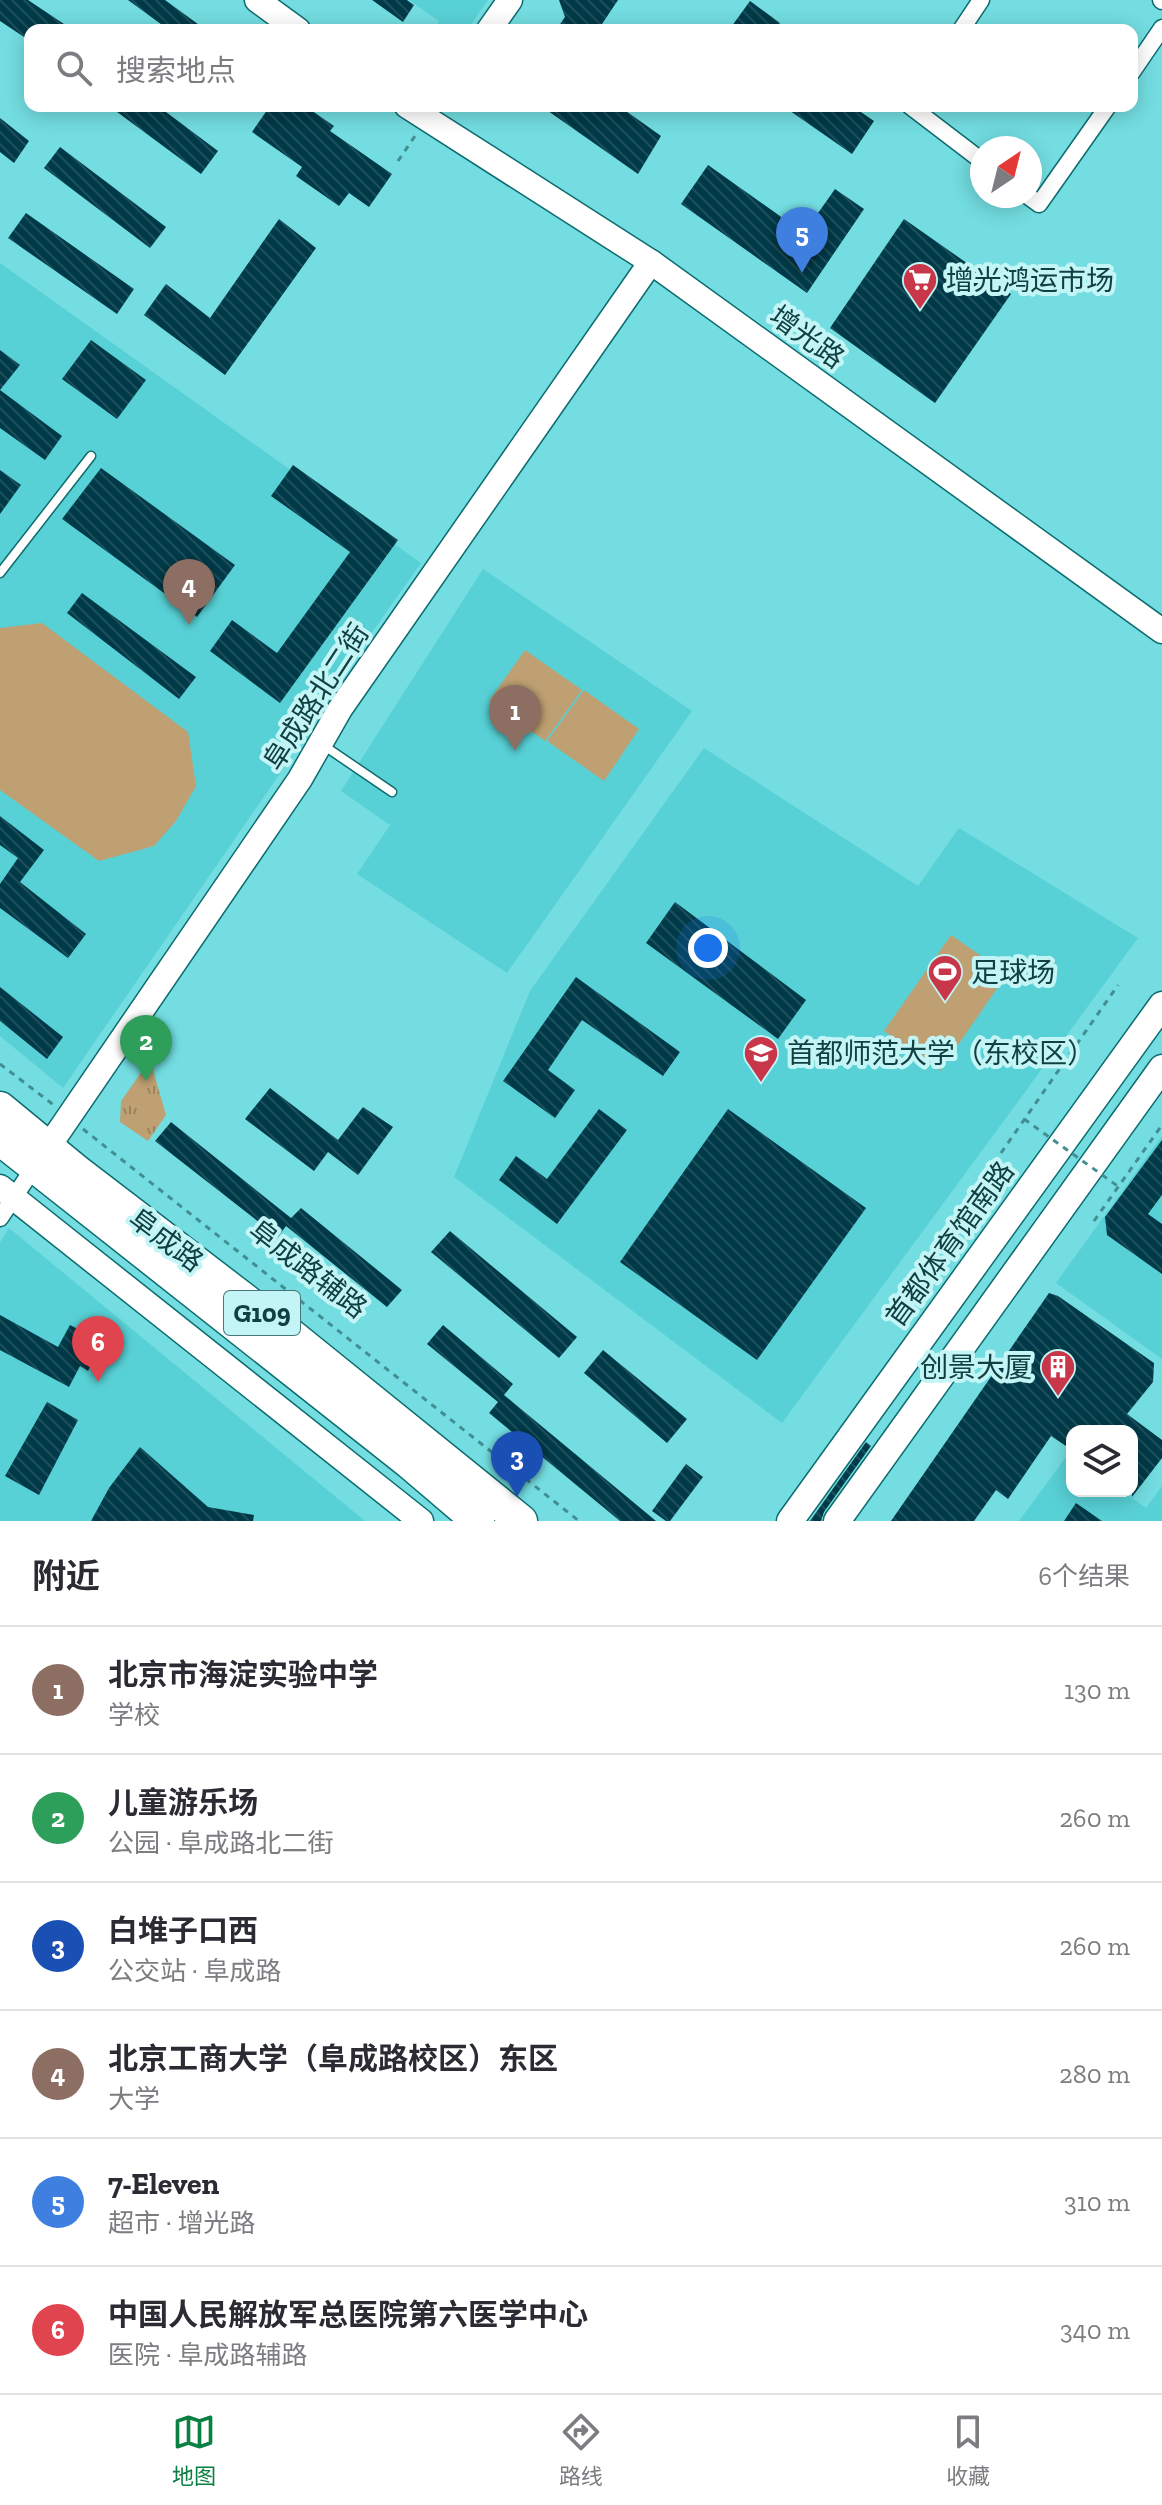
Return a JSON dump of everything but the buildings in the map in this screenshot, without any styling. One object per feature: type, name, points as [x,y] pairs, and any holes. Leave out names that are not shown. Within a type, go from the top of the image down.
[{"type":"highway","name":"阜成路","points":[[0,1108],[42,1156],[478,1521]]},
{"type":"highway","name":"阜成路","points":[[0,1139],[79,1173],[292,1336],[521,1521]]},
{"type":"main road","name":"首都体育馆南路","points":[[790,1521],[1162,1005]]},
{"type":"main road","points":[[837,1521],[1162,1068]]},
{"type":"street","points":[[257,0],[290,24]]},
{"type":"street","points":[[493,24],[510,0]]},
{"type":"street","points":[[965,24],[981,0]]},
{"type":"street","points":[[1138,63],[1162,28]]},
{"type":"street","name":"增光路","points":[[425,112],[651,262],[1162,631]]},
{"type":"street","points":[[918,112],[970,152]]},
{"type":"street","points":[[1042,200],[1104,112]]},
{"type":"street","name":"阜成路北二街","points":[[42,1156],[300,779],[340,709],[651,262]]},
{"type":"street","points":[[42,1156],[4,1201],[421,1521]]},
{"type":"lane","points":[[0,573],[91,456]]},
{"type":"lane","points":[[320,744],[392,792]]},
{"type":"path","points":[[398,161],[422,112]]},
{"type":"path","points":[[1001,1153],[1118,985]]},
{"type":"path","name":"阜成路辅路","points":[[0,1064],[579,1521]]},
{"type":"path","points":[[1024,1119],[1119,1187]]},
{"type":"path","points":[[1094,1221],[1162,1125]]},
{"type":"shaded area","points":[[409,0],[488,0],[471,24],[437,24],[439,21]]},
{"type":"shaded area","points":[[0,263],[421,563],[334,686],[290,759],[63,1088],[0,1036]]},
{"type":"shaded area","points":[[483,569],[692,711],[507,973],[357,874],[390,825],[341,791]]},
{"type":"shaded area","name":"首都师范大学（东校区）","points":[[704,748],[918,886],[959,828],[1138,938],[782,1423],[454,1177],[530,991]]},
{"type":"shaded area","points":[[1162,1136],[1162,1359],[1056,1283]]},
{"type":"shaded area","points":[[9,1228],[365,1521],[0,1521],[0,1243]]},
{"type":"shaded area","points":[[1066,1457],[1066,1497],[1130,1497],[1146,1508],[1162,1486],[1162,1521],[1019,1521]]},
{"type":"green space","points":[[42,623],[188,732],[196,786],[176,821],[154,846],[99,861],[0,790],[0,628]]},
{"type":"green space","points":[[525,650],[582,690],[545,741],[489,701]]},
{"type":"green space","points":[[584,690],[639,729],[604,781],[547,741]]},
{"type":"green space","name":"足球场","points":[[951,935],[1007,974],[940,1071],[884,1031]]},
{"type":"green space","points":[[150,1060],[166,1115],[148,1141],[120,1122],[121,1101]]},
{"type":"place","name":"7-Eleven","points":[[802,273]]},
{"type":"place","name":"增光鸿运市场","points":[[920,311]]},
{"type":"place","name":"北京工商大学（阜成路校区）东区","points":[[189,625]]},
{"type":"place","name":"北京市海淀实验中学","points":[[515,751]]},
{"type":"place","name":"足球场","points":[[945,1003]]},
{"type":"place","name":"儿童游乐场","points":[[146,1081]]},
{"type":"place","name":"首都师范大学（东校区）","points":[[761,1084]]},
{"type":"place","name":"中国人民解放军总医院第六医学中心","points":[[98,1382]]},
{"type":"place","name":"创景大厦","points":[[1058,1398]]},
{"type":"place","name":"白堆子口西","points":[[517,1497]]}]
